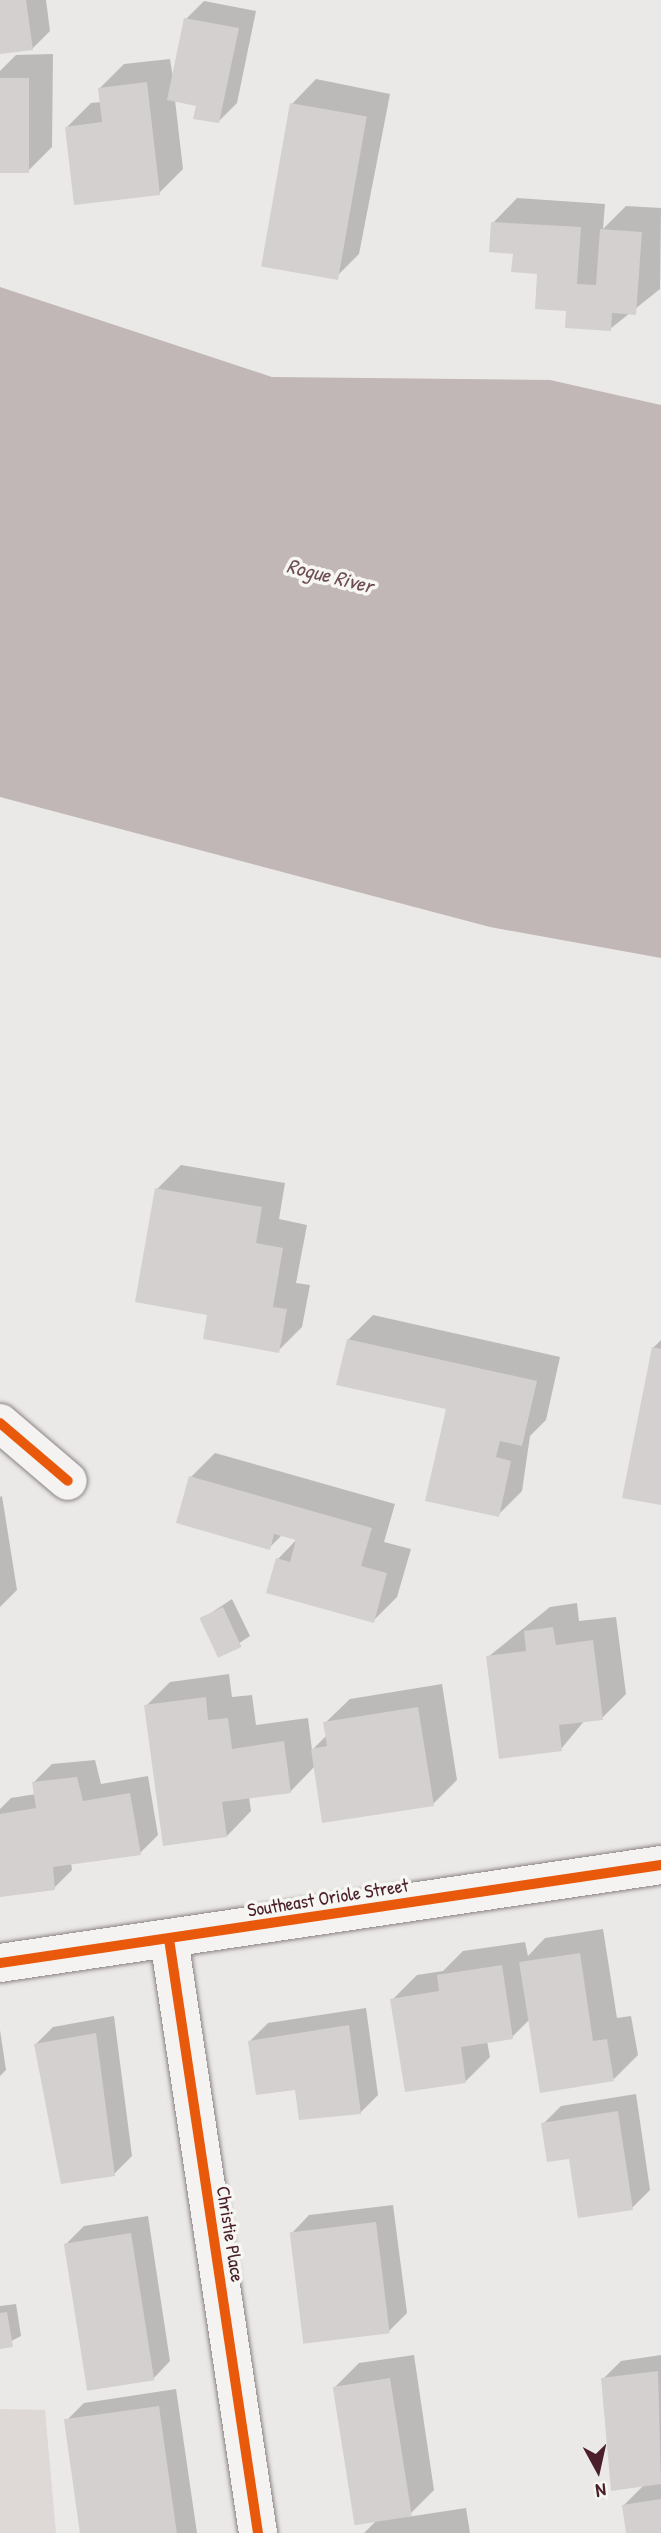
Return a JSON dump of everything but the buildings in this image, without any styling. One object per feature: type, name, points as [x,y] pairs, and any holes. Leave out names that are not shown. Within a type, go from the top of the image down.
[{"type":"street","points":[[0,1423],[68,1481]]},
{"type":"street","name":"Southeast Oriole Street","points":[[0,1963],[661,1866]]},
{"type":"street","name":"Christie Place","points":[[169,1939],[258,2533]]},
{"type":"shaded area","points":[[0,2409],[45,2410],[56,2533],[0,2533]]},
{"type":"water","name":"Rogue River","points":[[0,287],[272,377],[550,380],[661,405],[661,958],[490,927],[0,797]]},
{"type":"cycle path","points":[[0,1423],[68,1481]]},
{"type":"cycle path","points":[[0,1963],[661,1865]]},
{"type":"cycle path","points":[[169,1939],[258,2533]]}]
